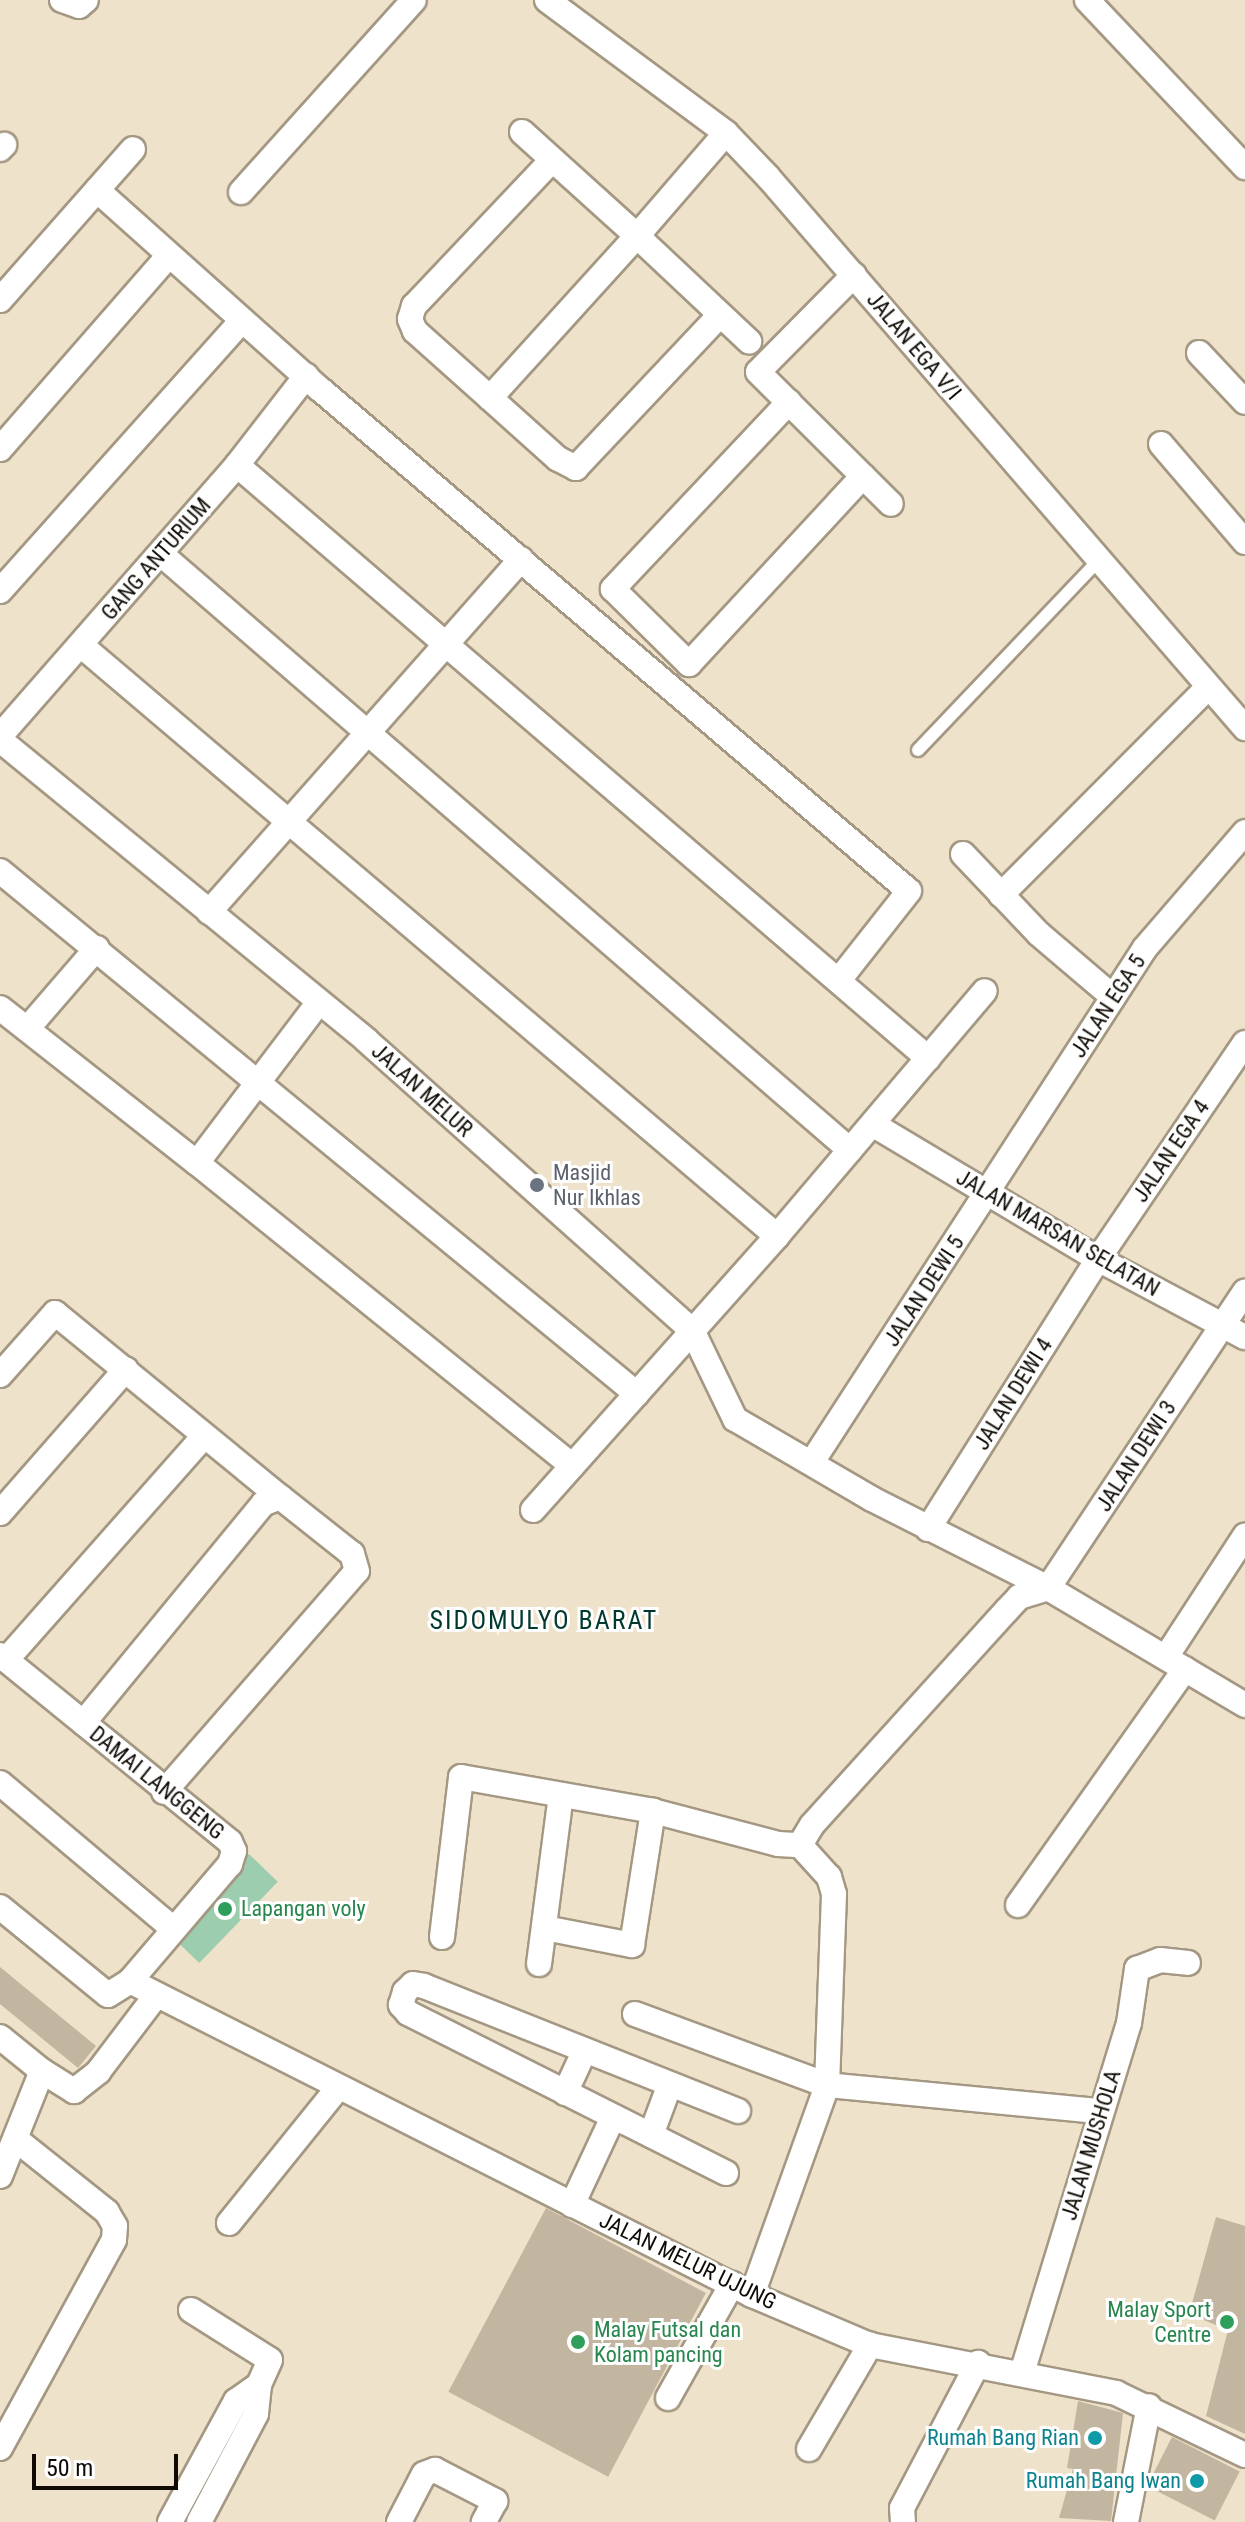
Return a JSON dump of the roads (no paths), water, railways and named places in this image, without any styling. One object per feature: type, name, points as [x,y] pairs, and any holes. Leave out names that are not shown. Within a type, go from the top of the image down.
[{"type":"street","points":[[62,0],[79,6],[86,0]]},
{"type":"street","points":[[241,192],[414,0]]},
{"type":"street","name":"JALAN EGA V/I","points":[[547,0],[726,133],[854,275],[1245,728]]},
{"type":"street","points":[[1087,0],[1245,167]]},
{"type":"street","points":[[522,132],[749,341]]},
{"type":"street","points":[[490,398],[726,133]]},
{"type":"street","points":[[0,300],[133,149]]},
{"type":"street","points":[[552,160],[414,306],[410,319],[415,331],[558,459],[576,468],[719,316]]},
{"type":"street","points":[[97,190],[306,376],[909,891],[839,980]]},
{"type":"street","points":[[0,449],[169,255]]},
{"type":"street","points":[[854,275],[758,372],[891,504]]},
{"type":"street","points":[[0,591],[242,320]]},
{"type":"street","points":[[1199,353],[1245,402]]},
{"type":"street","name":"GANG ANTURIUM","points":[[0,738],[237,465],[306,376]]},
{"type":"street","points":[[789,402],[613,589],[689,664],[863,476]]},
{"type":"street","points":[[1161,444],[1245,542]]},
{"type":"street","points":[[237,465],[928,1058]]},
{"type":"street","points":[[161,554],[365,735],[850,1150]]},
{"type":"street","points":[[209,912],[521,559]]},
{"type":"street","points":[[82,646],[777,1236]]},
{"type":"street","points":[[1001,895],[1208,687]]},
{"type":"street","name":"JALAN MELUR","points":[[0,738],[319,1002],[692,1330],[735,1419],[928,1529],[1048,1588],[1245,1705]]},
{"type":"street","name":"JALAN EGA 5","points":[[988,1194],[1113,997],[1168,917],[1245,832]]},
{"type":"street","points":[[963,854],[1001,895],[1113,997]]},
{"type":"street","points":[[0,871],[637,1394]]},
{"type":"street","points":[[27,1029],[97,948]]},
{"type":"street","points":[[533,1510],[874,1125],[985,991]]},
{"type":"street","points":[[197,1163],[319,1002]]},
{"type":"street","points":[[0,1008],[572,1466]]},
{"type":"street","name":"JALAN EGA 4","points":[[1098,1259],[1245,1043]]},
{"type":"street","name":"JALAN MARSAN SELATAN","points":[[874,1125],[1098,1259],[1245,1337]]},
{"type":"street","name":"JALAN DEWI 5","points":[[812,1462],[988,1194]]},
{"type":"street","name":"JALAN DEWI 4","points":[[928,1529],[1098,1259]]},
{"type":"street","name":"JALAN DEWI 3","points":[[1048,1588],[1245,1291]]},
{"type":"street","points":[[0,1375],[55,1313],[352,1554],[357,1571],[164,1792]]},
{"type":"street","points":[[0,1513],[126,1369]]},
{"type":"street","points":[[3,1658],[204,1436]]},
{"type":"street","points":[[83,1723],[263,1504],[280,1497]]},
{"type":"street","points":[[1018,1905],[1176,1663],[1245,1536]]},
{"type":"street","points":[[800,1845],[812,1825],[1019,1597],[1048,1588]]},
{"type":"street","name":"DAMAI LANGGENG","points":[[3,1658],[164,1792],[230,1842],[234,1851],[230,1864],[172,1928],[130,1981]]},
{"type":"street","points":[[442,1937],[461,1777],[653,1811],[778,1844],[800,1845],[829,1877],[834,1894],[827,2085],[742,2290],[668,2398]]},
{"type":"street","points":[[0,1783],[172,1928]]},
{"type":"street","points":[[539,1964],[561,1795]]},
{"type":"street","points":[[545,1928],[632,1945],[653,1811]]},
{"type":"street","points":[[0,1907],[108,1995],[130,1981]]},
{"type":"street","name":"JALAN MUSHOLA","points":[[1022,2373],[1099,2111],[1129,2023],[1137,1969],[1160,1960],[1188,1963]]},
{"type":"street","name":"JALAN MELUR UJUNG","points":[[130,1981],[155,1997],[742,2290],[870,2345],[1092,2386],[1149,2406],[1245,2455]]},
{"type":"street","points":[[726,2173],[408,2013],[401,2005],[405,1992],[413,1984],[424,1986],[738,2111]]},
{"type":"street","points":[[0,2037],[42,2071],[74,2091],[98,2072],[155,1997]]},
{"type":"street","points":[[635,2014],[827,2085],[1099,2111]]},
{"type":"street","points":[[565,2093],[585,2050]]},
{"type":"street","points":[[0,2176],[18,2141],[42,2071]]},
{"type":"street","points":[[651,2135],[670,2084]]},
{"type":"street","points":[[229,2223],[338,2088]]},
{"type":"street","points":[[572,2205],[613,2117]]},
{"type":"street","points":[[0,2448],[114,2240],[115,2226],[107,2212],[18,2141]]},
{"type":"street","points":[[191,2310],[270,2360],[259,2385],[256,2414],[199,2522]]},
{"type":"street","points":[[809,2449],[870,2345]]},
{"type":"street","points":[[903,2522],[902,2508],[978,2363]]},
{"type":"street","points":[[170,2522],[236,2401],[259,2385]]},
{"type":"street","points":[[1126,2522],[1149,2406]]},
{"type":"street","points":[[399,2522],[424,2474],[435,2470],[489,2511]]},
{"type":"lane","points":[[918,750],[1098,561]]},
{"type":"place","name":"Masjid Nur Ikhlas","points":[[537,1185]]},
{"type":"place","name":"Lapangan voly","points":[[225,1909]]},
{"type":"place","name":"Malay Sport Centre","points":[[1227,2322]]},
{"type":"place","name":"Malay Futsal dan Kolam pancing","points":[[578,2342]]},
{"type":"place","name":"Rumah Bang Rian","points":[[1095,2438]]},
{"type":"place","name":"Rumah Bang Iwan","points":[[1197,2481]]},
{"type":"district","name":"SIDOMULYO BARAT","points":[[544,1621]]}]
